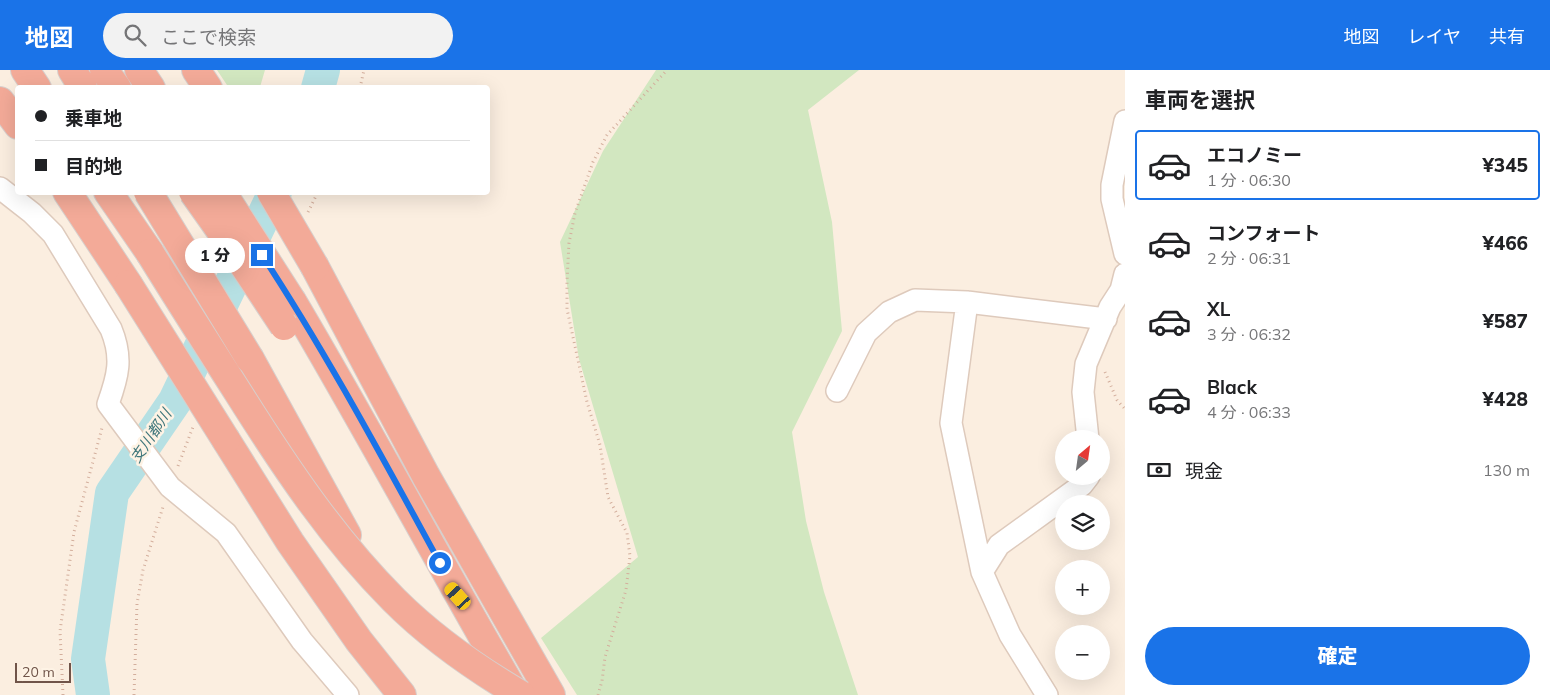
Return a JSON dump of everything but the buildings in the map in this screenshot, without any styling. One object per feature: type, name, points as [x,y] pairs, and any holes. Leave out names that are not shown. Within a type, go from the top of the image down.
[{"type":"highway","points":[[25,70],[35,85]]},
{"type":"highway","points":[[72,70],[81,85]]},
{"type":"highway","points":[[104,70],[115,85]]},
{"type":"highway","points":[[139,70],[149,85]]},
{"type":"highway","points":[[196,70],[206,85]]},
{"type":"highway","points":[[0,101],[15,121]]},
{"type":"highway","points":[[69,195],[128,284],[290,542],[359,641],[402,695]]},
{"type":"highway","points":[[110,195],[150,254],[265,435],[316,510],[368,573],[420,625],[451,650],[520,695]]},
{"type":"highway","points":[[150,195],[250,359],[368,573]]},
{"type":"highway","points":[[195,195],[227,240],[288,314]]},
{"type":"highway","points":[[224,195],[288,314],[426,559],[458,596],[516,695]]},
{"type":"highway","points":[[273,195],[314,267],[426,476],[551,695]]},
{"type":"street","points":[[1125,121],[1112,186],[1112,198],[1125,254]]},
{"type":"street","points":[[0,188],[32,213],[53,234],[111,330],[118,346],[118,367],[115,385],[108,404],[170,487],[226,533],[302,641],[348,695]]},
{"type":"street","points":[[1087,430],[1083,392],[1086,364],[1106,318],[1121,290],[1125,274]]},
{"type":"street","points":[[837,391],[866,333],[889,312],[915,300],[966,302],[1106,318]]},
{"type":"street","points":[[966,302],[951,423],[982,572],[1010,634],[1047,695]]},
{"type":"street","points":[[982,572],[999,545],[1082,485]]},
{"type":"path","points":[[361,85],[364,70]]},
{"type":"path","points":[[598,695],[605,657],[626,590],[630,556],[627,533],[608,497],[600,445],[588,402],[567,309],[566,281],[569,243],[575,213],[593,162],[607,135],[667,70]]},
{"type":"path","points":[[1095,346],[1117,400],[1125,410]]},
{"type":"path","points":[[63,695],[60,631],[74,532],[108,404]]},
{"type":"path","points":[[134,695],[137,604],[143,570],[170,487]]},
{"type":"green space","points":[[217,70],[265,70],[261,85],[227,85]]},
{"type":"green space","points":[[656,70],[859,70],[808,110],[832,222],[842,331],[792,432],[806,521],[824,592],[858,695],[577,695],[541,638],[638,557],[579,359],[560,242],[603,151]]},
{"type":"waterway","name":"支川都川","points":[[319,85],[323,70]]},
{"type":"waterway","name":"支川都川","points":[[93,695],[88,659],[112,493],[175,401],[274,195]]},
{"type":"route","points":[[262,255],[292,301],[346,392],[440,563]]}]
